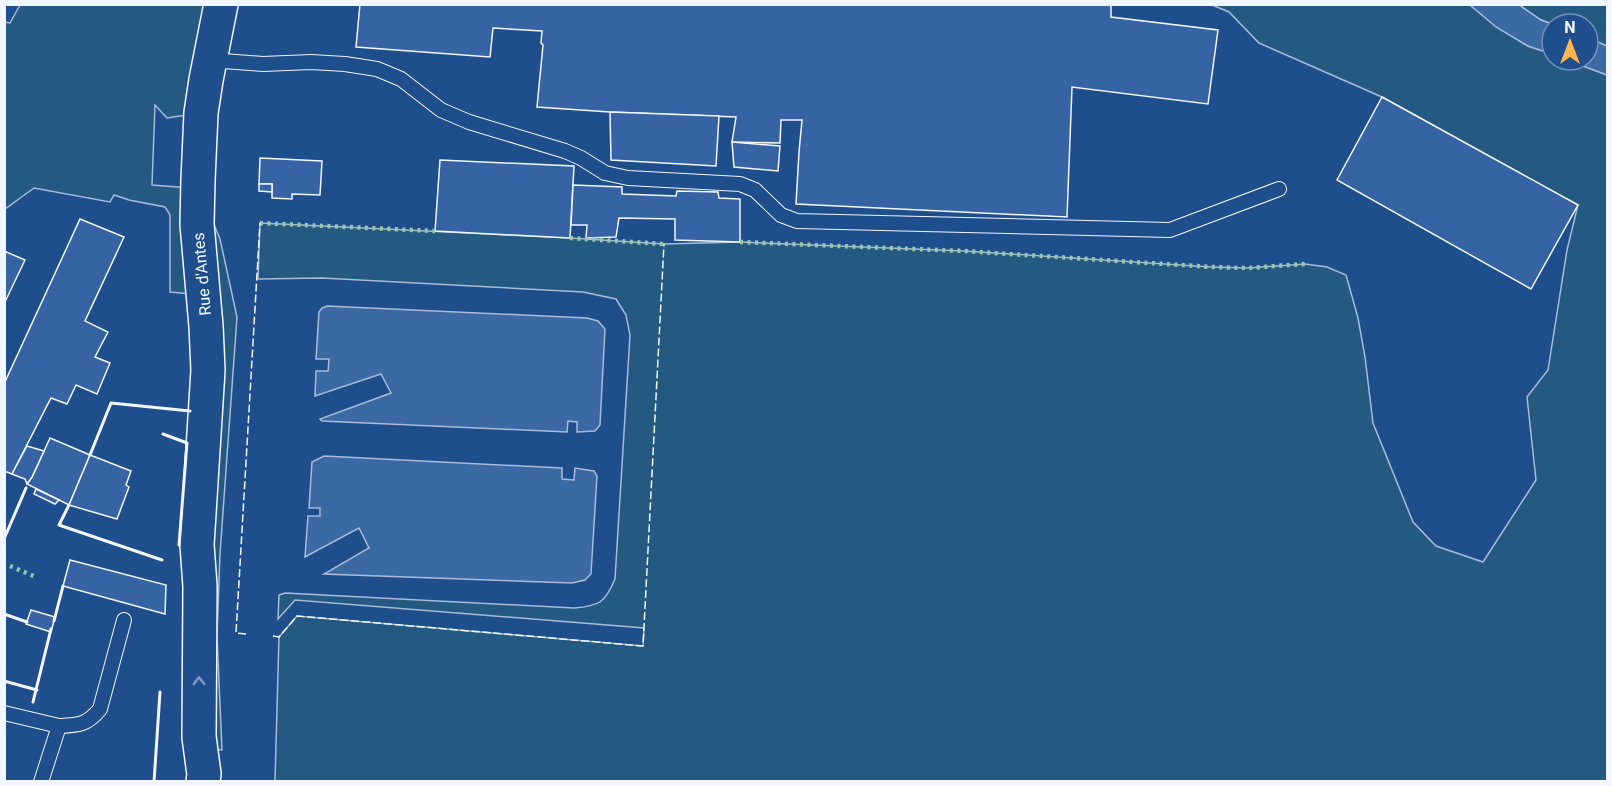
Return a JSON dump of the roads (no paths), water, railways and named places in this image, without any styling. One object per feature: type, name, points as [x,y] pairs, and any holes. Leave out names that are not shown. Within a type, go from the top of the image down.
[{"type":"street","name":"Rue d'Antes","points":[[203,782],[199,737],[200,586],[197,544],[208,370],[197,224],[198,180],[201,113],[221,4]]},
{"type":"street","name":"Rue d'Antes","points":[[190,782],[176,693],[177,644],[184,585],[197,544]]},
{"type":"lane","points":[[210,60],[263,64],[333,63],[376,69],[401,79],[441,110],[469,122],[565,151],[605,173],[628,178],[740,184],[755,189],[781,215],[797,221],[1170,230],[1279,189]]},
{"type":"lane","points":[[4,713],[59,726],[84,723],[92,718],[100,709],[124,620]]},
{"type":"lane","points":[[41,782],[59,726]]}]
